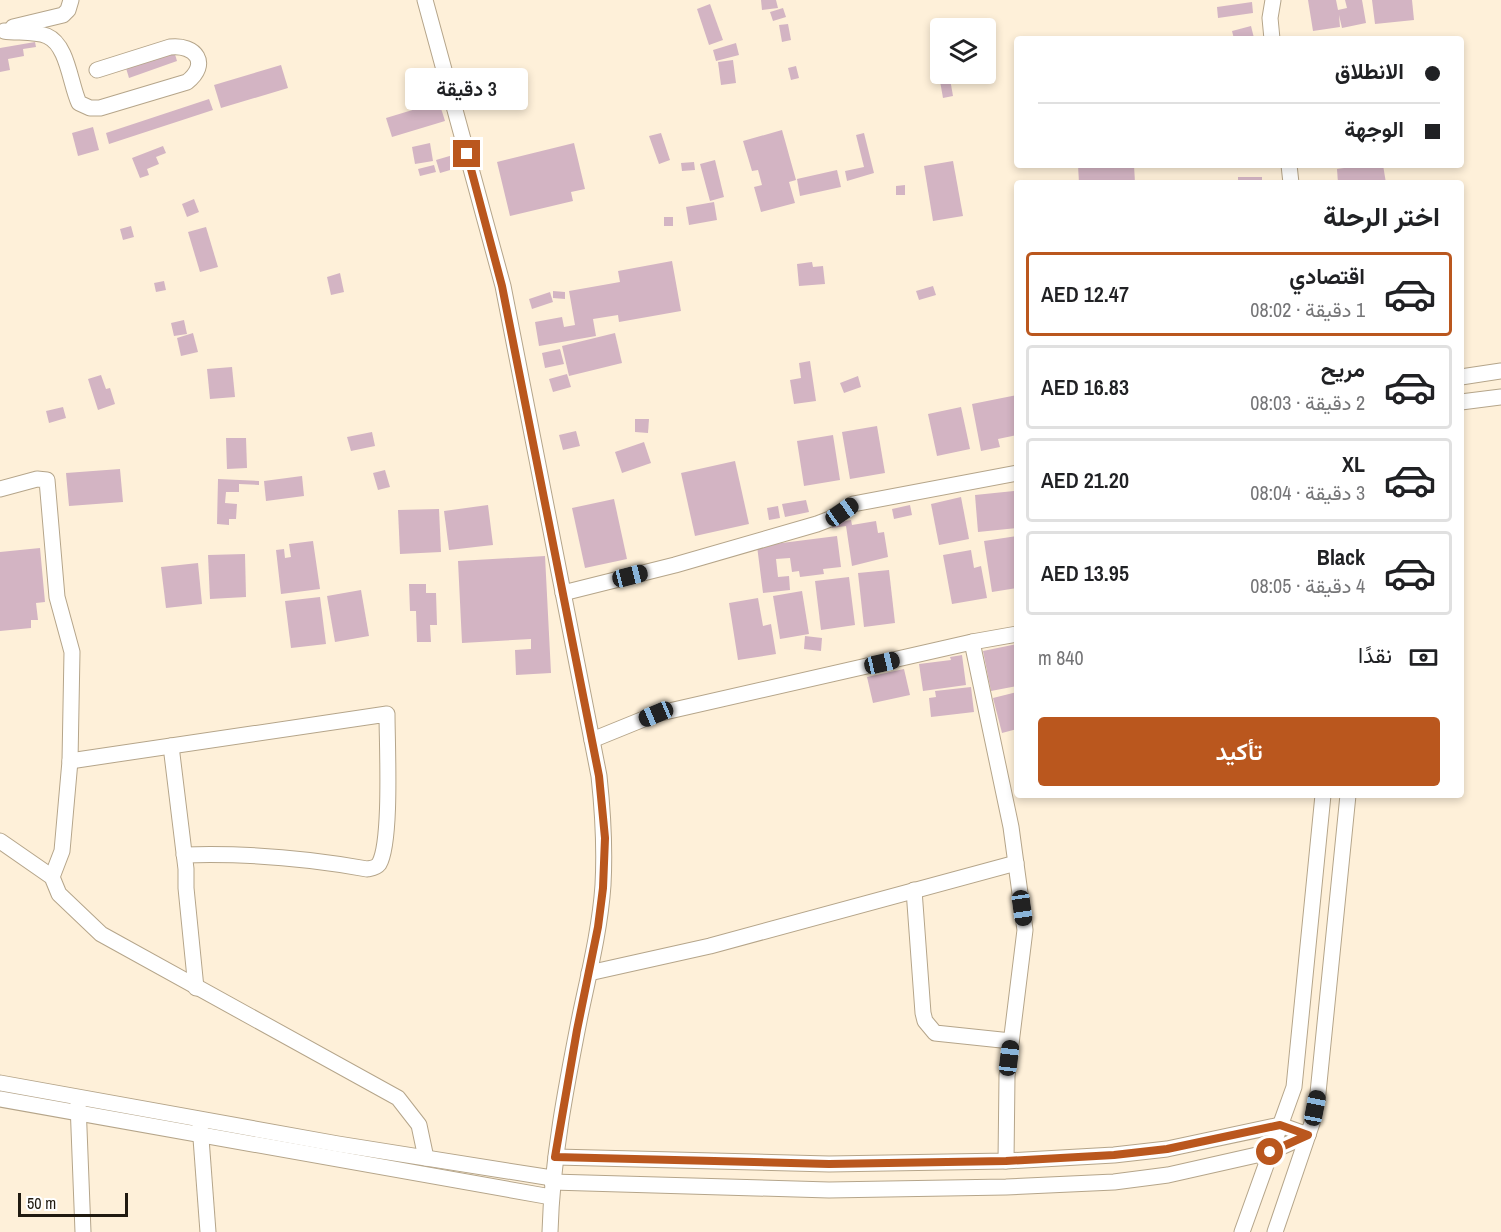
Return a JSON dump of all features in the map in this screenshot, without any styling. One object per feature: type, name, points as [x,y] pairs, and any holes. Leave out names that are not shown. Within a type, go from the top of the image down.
[{"type":"street","points":[[2,32],[63,15],[68,10],[71,0]]},
{"type":"street","points":[[425,0],[502,286],[599,776],[605,838],[602,898],[555,1157],[550,1232]]},
{"type":"street","points":[[1272,36],[1270,18],[1273,0]]},
{"type":"street","points":[[2,32],[41,34],[53,40],[62,52],[79,103],[90,108],[100,108],[187,82],[194,76],[199,64],[196,55],[189,48],[180,46],[170,47],[97,70]]},
{"type":"street","points":[[1464,377],[1501,371]]},
{"type":"street","points":[[1464,402],[1501,397]]},
{"type":"street","points":[[563,592],[675,565],[817,524],[830,519],[853,504],[1014,474]]},
{"type":"street","points":[[0,489],[37,479],[47,480],[57,597],[72,652],[70,761],[62,851],[52,877]]},
{"type":"street","points":[[592,740],[656,714],[972,642],[1014,635]]},
{"type":"street","points":[[972,642],[1011,827],[1025,930],[1007,1076],[1006,1161]]},
{"type":"street","points":[[70,761],[387,714],[386,840],[380,863],[376,867],[367,869],[308,858],[274,855],[184,855]]},
{"type":"street","points":[[171,746],[196,988]]},
{"type":"street","points":[[1242,1232],[1293,1087],[1323,798]]},
{"type":"street","points":[[1275,1232],[1308,1135],[1318,1093],[1348,798]]},
{"type":"street","points":[[0,841],[52,877],[59,894],[100,934],[398,1098],[419,1125],[426,1158]]},
{"type":"street","points":[[589,973],[710,945],[1016,863]]},
{"type":"street","points":[[914,890],[922,1013],[925,1021],[935,1033],[1011,1041]]},
{"type":"street","points":[[0,1083],[426,1158],[552,1186]]},
{"type":"street","points":[[79,1097],[83,1232]]},
{"type":"street","points":[[0,1099],[201,1135],[552,1186],[829,1190],[1006,1187],[1114,1182],[1168,1175],[1270,1152],[1308,1135]]},
{"type":"street","points":[[200,1119],[208,1232]]},
{"type":"street","points":[[555,1157],[829,1164],[1006,1161],[1114,1155],[1167,1149],[1280,1125],[1308,1135]]},
{"type":"building","points":[[761,0],[776,0],[778,8],[762,10]]},
{"type":"building","points":[[1308,0],[1336,0],[1338,10],[1347,8],[1345,0],[1362,0],[1366,23],[1342,28],[1339,15],[1340,27],[1313,31]]},
{"type":"building","points":[[1372,0],[1412,0],[1414,20],[1375,24]]},
{"type":"building","points":[[1252,2],[1253,13],[1218,18],[1217,7]]},
{"type":"building","points":[[710,4],[723,40],[709,45],[697,9]]},
{"type":"building","points":[[783,8],[786,17],[773,21],[770,12]]},
{"type":"building","points":[[788,24],[791,40],[782,42],[779,25]]},
{"type":"building","points":[[1251,26],[1254,36],[1233,36],[1232,31]]},
{"type":"building","points":[[35,42],[36,47],[23,49],[24,56],[8,59],[10,70],[0,72],[0,48]]},
{"type":"building","points":[[736,43],[739,55],[716,61],[713,50]]},
{"type":"building","points":[[174,51],[177,61],[129,78],[126,68]]},
{"type":"building","points":[[733,60],[736,83],[721,85],[718,62]]},
{"type":"building","points":[[281,65],[288,88],[221,108],[214,85]]},
{"type":"building","points":[[796,66],[799,78],[791,80],[788,68]]},
{"type":"building","points":[[941,84],[951,84],[953,96],[943,98]]},
{"type":"building","points":[[209,99],[213,110],[109,144],[106,133]]},
{"type":"building","points":[[439,102],[445,121],[392,137],[386,118]]},
{"type":"building","points":[[93,127],[99,150],[78,156],[72,133]]},
{"type":"building","points":[[782,130],[796,180],[789,182],[795,203],[761,212],[754,187],[762,185],[758,170],[752,171],[743,141]]},
{"type":"building","points":[[661,133],[670,160],[659,164],[649,136]]},
{"type":"building","points":[[864,133],[874,173],[847,181],[845,171],[864,167],[856,135]]},
{"type":"building","points":[[430,143],[433,161],[415,164],[412,147]]},
{"type":"building","points":[[574,143],[585,189],[571,192],[573,201],[510,216],[497,162]]},
{"type":"building","points":[[163,146],[166,153],[156,157],[159,164],[147,169],[149,175],[140,178],[132,158]]},
{"type":"building","points":[[453,155],[457,168],[440,173],[436,160]]},
{"type":"building","points":[[715,160],[724,197],[710,201],[700,164]]},
{"type":"building","points":[[953,161],[963,216],[933,221],[924,166]]},
{"type":"building","points":[[694,162],[695,170],[682,171],[681,163]]},
{"type":"building","points":[[434,165],[436,172],[420,176],[418,169]]},
{"type":"building","points":[[1078,168],[1134,168],[1135,180],[1079,180]]},
{"type":"building","points":[[1384,168],[1386,180],[1338,180],[1337,169]]},
{"type":"building","points":[[837,170],[841,187],[800,196],[797,179]]},
{"type":"building","points":[[1238,177],[1262,177],[1262,180],[1238,180]]},
{"type":"building","points":[[905,185],[905,195],[896,195],[896,186]]},
{"type":"building","points":[[194,199],[199,212],[187,217],[182,204]]},
{"type":"building","points":[[714,202],[717,220],[689,225],[686,207]]},
{"type":"building","points":[[664,217],[673,217],[673,226],[664,226]]},
{"type":"building","points":[[131,226],[134,237],[123,240],[120,229]]},
{"type":"building","points":[[206,227],[218,267],[200,272],[188,232]]},
{"type":"building","points":[[672,261],[681,311],[619,322],[618,315],[593,319],[596,336],[539,346],[535,322],[562,317],[564,327],[575,325],[569,291],[620,282],[618,271]]},
{"type":"building","points":[[812,262],[813,267],[823,266],[825,284],[799,286],[797,264]]},
{"type":"building","points":[[340,273],[344,292],[331,295],[327,277]]},
{"type":"building","points":[[164,281],[166,290],[156,292],[154,283]]},
{"type":"building","points":[[933,286],[936,295],[919,300],[916,291]]},
{"type":"building","points":[[553,291],[565,292],[565,299],[553,298]]},
{"type":"building","points":[[550,292],[553,302],[532,309],[529,299]]},
{"type":"building","points":[[184,320],[187,334],[174,336],[171,323]]},
{"type":"building","points":[[193,333],[198,352],[181,356],[177,338]]},
{"type":"building","points":[[615,333],[622,363],[569,376],[562,346]]},
{"type":"building","points":[[560,349],[564,364],[545,368],[542,353]]},
{"type":"building","points":[[810,361],[816,401],[794,404],[790,380],[801,378],[799,363]]},
{"type":"building","points":[[232,367],[235,397],[210,399],[207,369]]},
{"type":"building","points":[[567,374],[571,387],[553,392],[549,379]]},
{"type":"building","points":[[101,375],[106,389],[110,388],[115,404],[98,410],[88,379]]},
{"type":"building","points":[[858,376],[861,387],[844,393],[840,383]]},
{"type":"building","points":[[1014,396],[1014,436],[998,439],[1000,447],[981,451],[972,404]]},
{"type":"building","points":[[63,407],[66,418],[49,423],[46,411]]},
{"type":"building","points":[[961,407],[970,449],[937,456],[928,414]]},
{"type":"building","points":[[635,419],[649,419],[648,433],[635,432]]},
{"type":"building","points":[[877,426],[885,473],[850,479],[842,432]]},
{"type":"building","points":[[576,431],[580,446],[563,450],[559,435]]},
{"type":"building","points":[[372,432],[375,446],[351,451],[347,437]]},
{"type":"building","points":[[833,435],[840,480],[804,486],[797,441]]},
{"type":"building","points":[[226,438],[246,438],[247,468],[227,469]]},
{"type":"building","points":[[644,442],[651,463],[622,473],[615,452]]},
{"type":"building","points":[[735,461],[749,524],[695,536],[681,473]]},
{"type":"building","points":[[120,469],[123,502],[69,506],[66,473]]},
{"type":"building","points":[[385,470],[390,487],[378,490],[373,473]]},
{"type":"building","points":[[302,476],[304,496],[266,501],[264,481]]},
{"type":"building","points":[[218,479],[259,481],[259,485],[239,484],[239,492],[226,492],[225,503],[237,504],[236,519],[229,519],[229,525],[217,524]]},
{"type":"building","points":[[1014,491],[1014,528],[978,532],[975,495]]},
{"type":"building","points":[[961,497],[969,539],[939,545],[931,504]]},
{"type":"building","points":[[614,499],[627,559],[585,568],[572,508]]},
{"type":"building","points":[[806,500],[809,512],[785,517],[782,504]]},
{"type":"building","points":[[488,505],[493,545],[449,550],[444,511]]},
{"type":"building","points":[[910,505],[912,515],[894,519],[892,509]]},
{"type":"building","points":[[778,506],[780,518],[769,520],[767,508]]},
{"type":"building","points":[[439,509],[441,552],[400,554],[398,510]]},
{"type":"building","points":[[851,520],[852,525],[876,521],[878,533],[884,532],[888,557],[852,566],[846,526],[832,528],[832,523]]},
{"type":"building","points":[[837,536],[841,567],[823,569],[824,574],[800,577],[799,571],[792,572],[790,558],[776,559],[778,577],[789,576],[790,590],[763,593],[757,546]]},
{"type":"building","points":[[1014,536],[1014,588],[992,592],[984,541]]},
{"type":"building","points":[[313,541],[320,589],[281,594],[276,550],[284,549],[285,558],[291,557],[289,544]]},
{"type":"building","points":[[40,548],[45,602],[36,603],[38,620],[31,620],[31,628],[0,631],[0,552]]},
{"type":"building","points":[[971,550],[974,568],[981,566],[987,598],[952,604],[943,555]]},
{"type":"building","points":[[245,554],[246,597],[210,599],[208,555]]},
{"type":"building","points":[[545,556],[551,673],[516,675],[515,650],[531,649],[531,639],[462,643],[458,561]]},
{"type":"building","points":[[198,563],[202,604],[166,608],[161,567]]},
{"type":"building","points":[[889,570],[895,623],[864,627],[858,573]]},
{"type":"building","points":[[849,577],[855,625],[821,630],[815,581]]},
{"type":"building","points":[[409,584],[426,584],[426,593],[436,593],[437,625],[430,625],[431,642],[417,642],[416,611],[410,611]]},
{"type":"building","points":[[361,590],[369,636],[335,642],[327,596]]},
{"type":"building","points":[[802,591],[809,634],[780,639],[773,596]]},
{"type":"building","points":[[320,597],[326,644],[291,648],[285,601]]},
{"type":"building","points":[[758,598],[763,626],[771,624],[776,654],[738,660],[729,603]]},
{"type":"building","points":[[805,636],[822,638],[821,651],[804,649]]},
{"type":"building","points":[[1014,645],[1014,687],[991,691],[983,651]]},
{"type":"building","points":[[962,655],[966,685],[923,691],[919,664],[951,660],[950,657]]},
{"type":"building","points":[[904,669],[910,695],[873,703],[867,677]]},
{"type":"building","points":[[971,687],[974,712],[931,717],[929,698],[936,697],[935,691]]},
{"type":"building","points":[[1014,693],[1014,730],[1002,733],[993,698]]},
{"type":"route","points":[[467,154],[502,286],[599,776],[605,838],[603,888],[598,927],[555,1157],[829,1164],[1006,1161],[1114,1155],[1167,1149],[1280,1125],[1308,1135],[1270,1152]]}]
